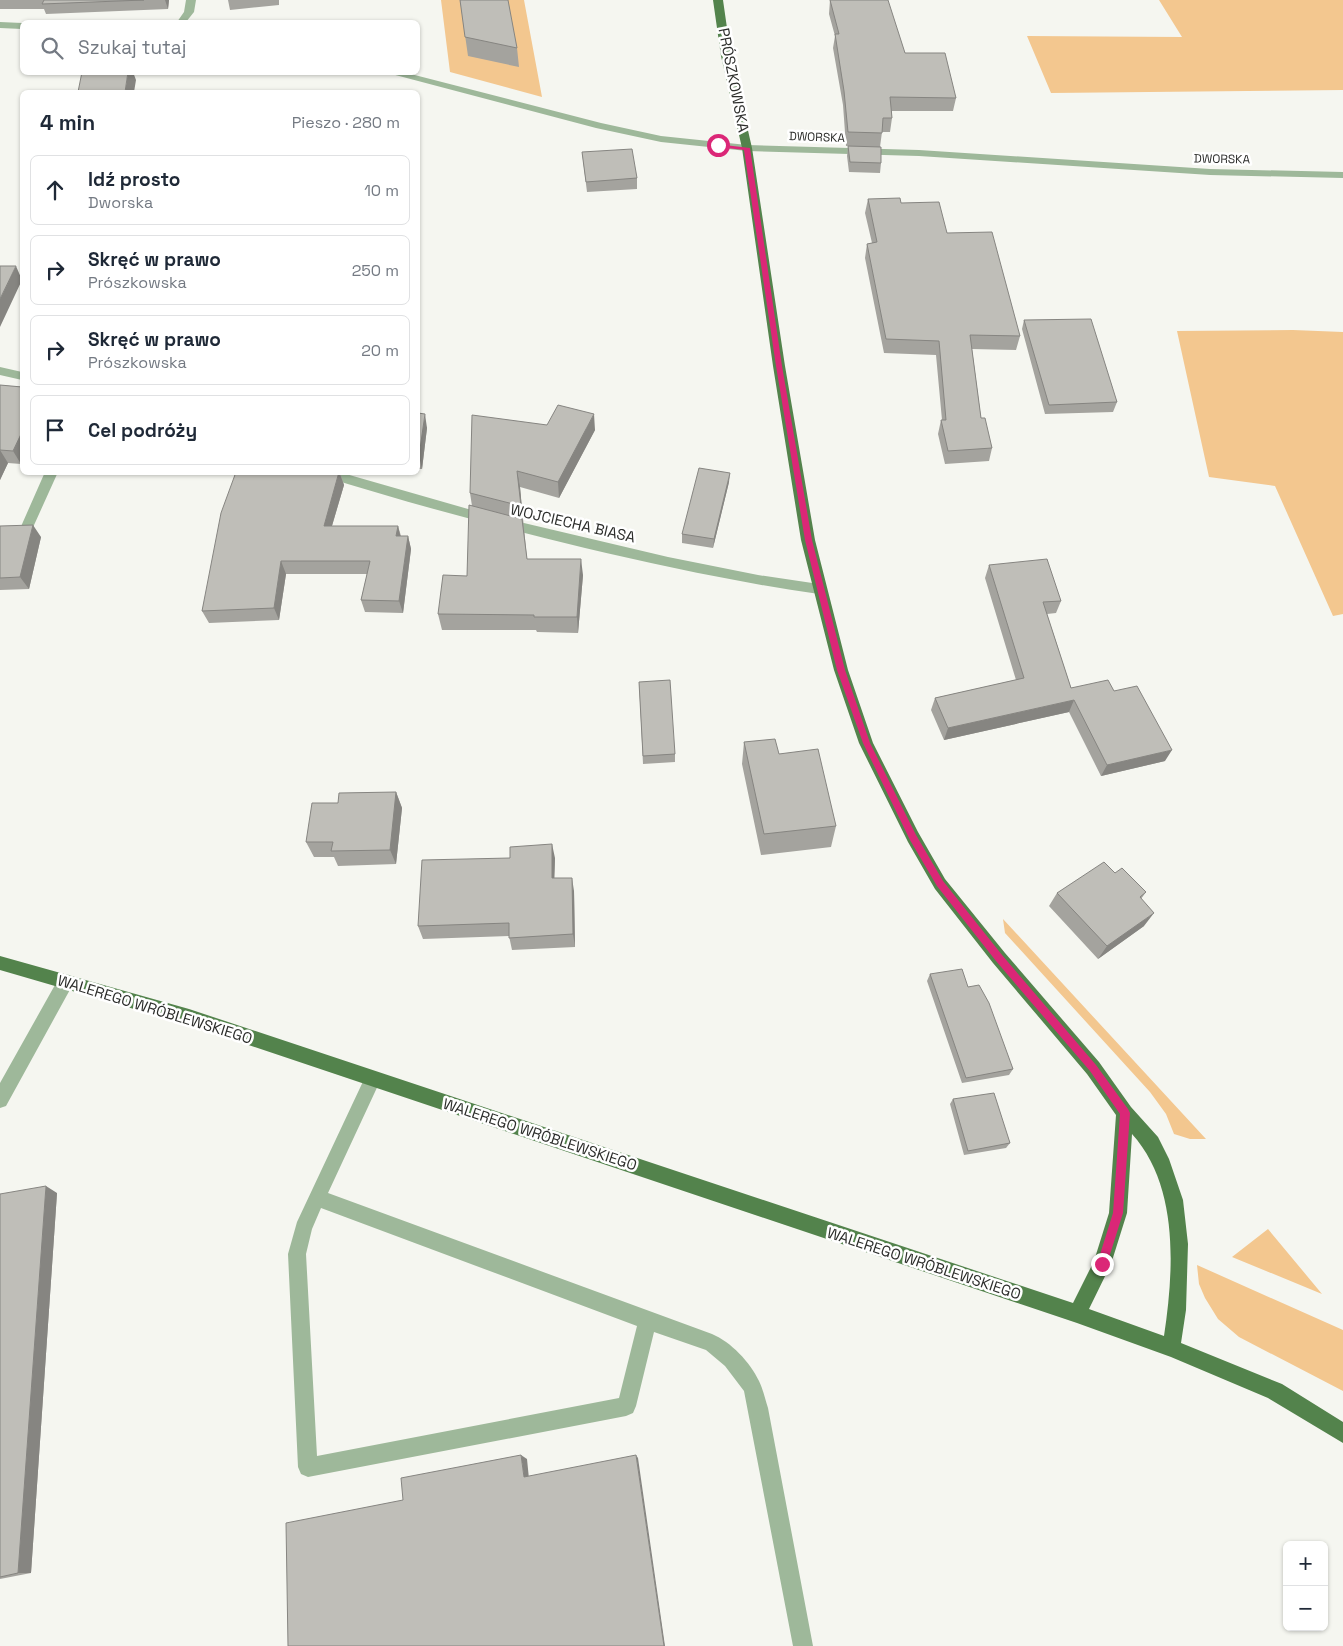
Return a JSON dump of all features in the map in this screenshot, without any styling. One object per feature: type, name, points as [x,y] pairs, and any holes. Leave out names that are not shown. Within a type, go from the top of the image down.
[{"type":"main road","name":"PRÓSZKOWSKA","points":[[718,0],[726,56],[747,148],[779,366],[808,540],[841,670],[866,743],[913,837],[940,884],[999,958],[1093,1068],[1125,1113],[1152,1143],[1163,1165],[1174,1200],[1179,1244],[1177,1310],[1171,1348]]},
{"type":"main road","name":"WALEREGO WRÓBLEWSKIEGO","points":[[0,963],[189,1017],[1077,1314]]},
{"type":"main road","points":[[1125,1113],[1118,1213],[1102,1264],[1077,1314],[1171,1348],[1274,1391],[1343,1433]]},
{"type":"street","points":[[183,20],[190,12],[191,0]]},
{"type":"street","points":[[0,25],[20,26]]},
{"type":"street","name":"DWORSKA","points":[[401,75],[600,126],[661,139],[747,148],[920,153],[1047,163],[1210,172],[1343,174]]},
{"type":"street","points":[[0,371],[20,376]]},
{"type":"street","points":[[25,531],[51,475]]},
{"type":"street","name":"WOJCIECHA BIASA","points":[[333,475],[496,522],[697,569],[756,581],[819,589]]},
{"type":"street","points":[[0,1100],[66,981]]},
{"type":"street","points":[[373,1078],[304,1228],[297,1254],[308,1467],[626,1406],[648,1320]]},
{"type":"street","points":[[317,1198],[712,1343],[732,1359],[752,1386],[763,1431],[803,1646]]},
{"type":"shaded area","points":[[441,0],[524,0],[542,97],[450,72]]},
{"type":"shaded area","points":[[1159,0],[1343,0],[1343,90],[1051,93],[1027,36],[1182,37]]},
{"type":"shaded area","points":[[1293,330],[1343,332],[1343,614],[1333,616],[1275,486],[1209,477],[1177,331]]},
{"type":"shaded area","points":[[1003,919],[1206,1139],[1190,1139],[1174,1134],[1166,1114],[1150,1092],[1005,933]]},
{"type":"shaded area","points":[[1268,1229],[1322,1294],[1232,1257]]},
{"type":"shaded area","points":[[1197,1265],[1343,1330],[1343,1391],[1239,1337],[1218,1319],[1199,1284]]},
{"type":"building","points":[[44,0],[144,0],[42,4]]},
{"type":"building","points":[[460,0],[508,0],[517,48],[465,37]]},
{"type":"building","points":[[830,0],[888,0],[905,53],[945,53],[956,98],[890,97],[892,118],[883,118],[882,133],[848,132],[835,34],[839,34]]},
{"type":"building","points":[[81,75],[128,75],[125,90],[78,90]]},
{"type":"building","points":[[848,146],[881,147],[881,163],[850,162]]},
{"type":"building","points":[[632,149],[637,178],[586,182],[582,152]]},
{"type":"building","points":[[900,198],[901,203],[939,202],[947,233],[992,232],[1020,336],[970,335],[981,418],[985,418],[992,448],[948,451],[941,420],[946,420],[939,341],[886,339],[867,244],[877,242],[868,199]]},
{"type":"building","points":[[0,266],[16,266],[0,299]]},
{"type":"building","points":[[1091,319],[1117,402],[1049,405],[1024,320]]},
{"type":"building","points":[[0,385],[20,387],[20,436],[13,451],[0,450]]},
{"type":"building","points":[[558,405],[594,414],[558,482],[517,471],[521,506],[470,493],[472,415],[547,425]]},
{"type":"building","points":[[420,413],[425,414],[420,449]]},
{"type":"building","points":[[699,468],[730,473],[714,539],[682,534]]},
{"type":"building","points":[[235,475],[338,475],[324,526],[398,526],[396,536],[408,536],[399,601],[361,600],[370,561],[281,561],[274,608],[202,611],[221,513]]},
{"type":"building","points":[[469,505],[522,519],[527,559],[581,559],[577,617],[438,614],[443,575],[467,576]]},
{"type":"building","points":[[33,525],[20,577],[0,578],[0,526]]},
{"type":"building","points":[[1047,559],[1061,601],[1043,602],[1071,688],[1108,680],[1114,691],[1137,686],[1172,750],[1107,765],[1074,700],[948,728],[935,698],[1024,678],[989,565]]},
{"type":"building","points":[[670,680],[675,754],[643,756],[639,682]]},
{"type":"building","points":[[775,739],[779,754],[818,749],[836,826],[764,834],[744,742]]},
{"type":"building","points":[[396,792],[390,850],[331,851],[333,842],[306,842],[312,803],[338,803],[339,793]]},
{"type":"building","points":[[552,844],[552,878],[572,878],[573,934],[509,938],[509,923],[418,926],[422,860],[510,858],[510,847]]},
{"type":"building","points":[[1104,862],[1115,873],[1122,868],[1146,892],[1140,897],[1154,913],[1107,946],[1057,893]]},
{"type":"building","points":[[962,969],[968,987],[979,985],[989,1003],[1013,1069],[966,1078],[930,974]]},
{"type":"building","points":[[994,1093],[1010,1143],[968,1151],[953,1099]]},
{"type":"building","points":[[46,1186],[18,1573],[0,1577],[0,1194]]},
{"type":"building","points":[[521,1455],[524,1477],[636,1455],[664,1646],[288,1646],[286,1523],[403,1500],[401,1478]]},
{"type":"route","points":[[718,145],[747,148],[779,366],[808,540],[841,670],[866,743],[913,837],[940,884],[999,958],[1093,1068],[1125,1113],[1118,1213],[1102,1264]]}]
